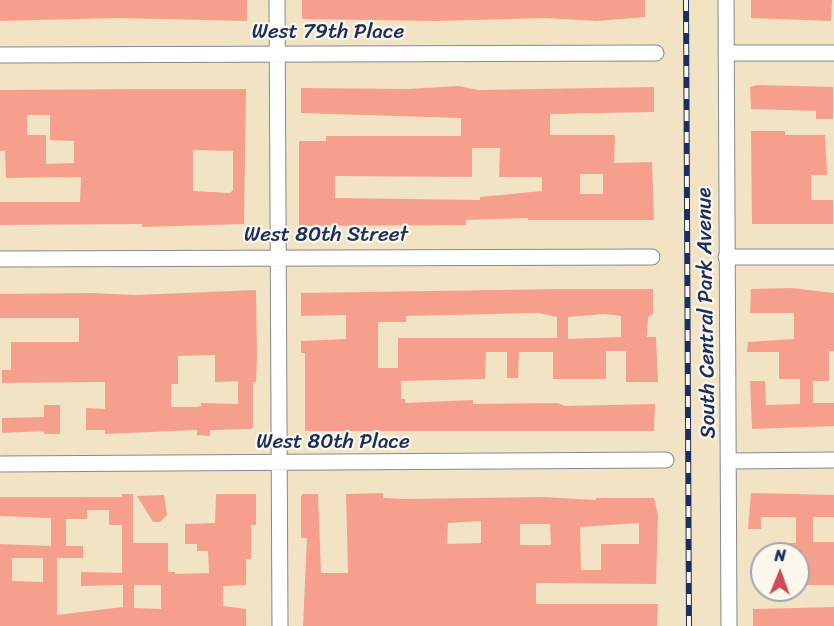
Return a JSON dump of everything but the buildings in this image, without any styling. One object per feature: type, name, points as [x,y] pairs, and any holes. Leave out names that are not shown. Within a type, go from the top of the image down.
[{"type":"street","points":[[277,0],[280,626]]},
{"type":"street","name":"South Central Park Avenue","points":[[726,0],[729,626]]},
{"type":"street","name":"West 79th Place","points":[[0,55],[656,53]]},
{"type":"street","points":[[726,53],[834,53]]},
{"type":"street","name":"West 80th Street","points":[[0,259],[652,257]]},
{"type":"street","points":[[726,257],[834,257]]},
{"type":"street","name":"West 80th Place","points":[[0,464],[666,460]]},
{"type":"street","points":[[730,461],[834,460]]},
{"type":"railway","points":[[686,0],[689,626]]}]
